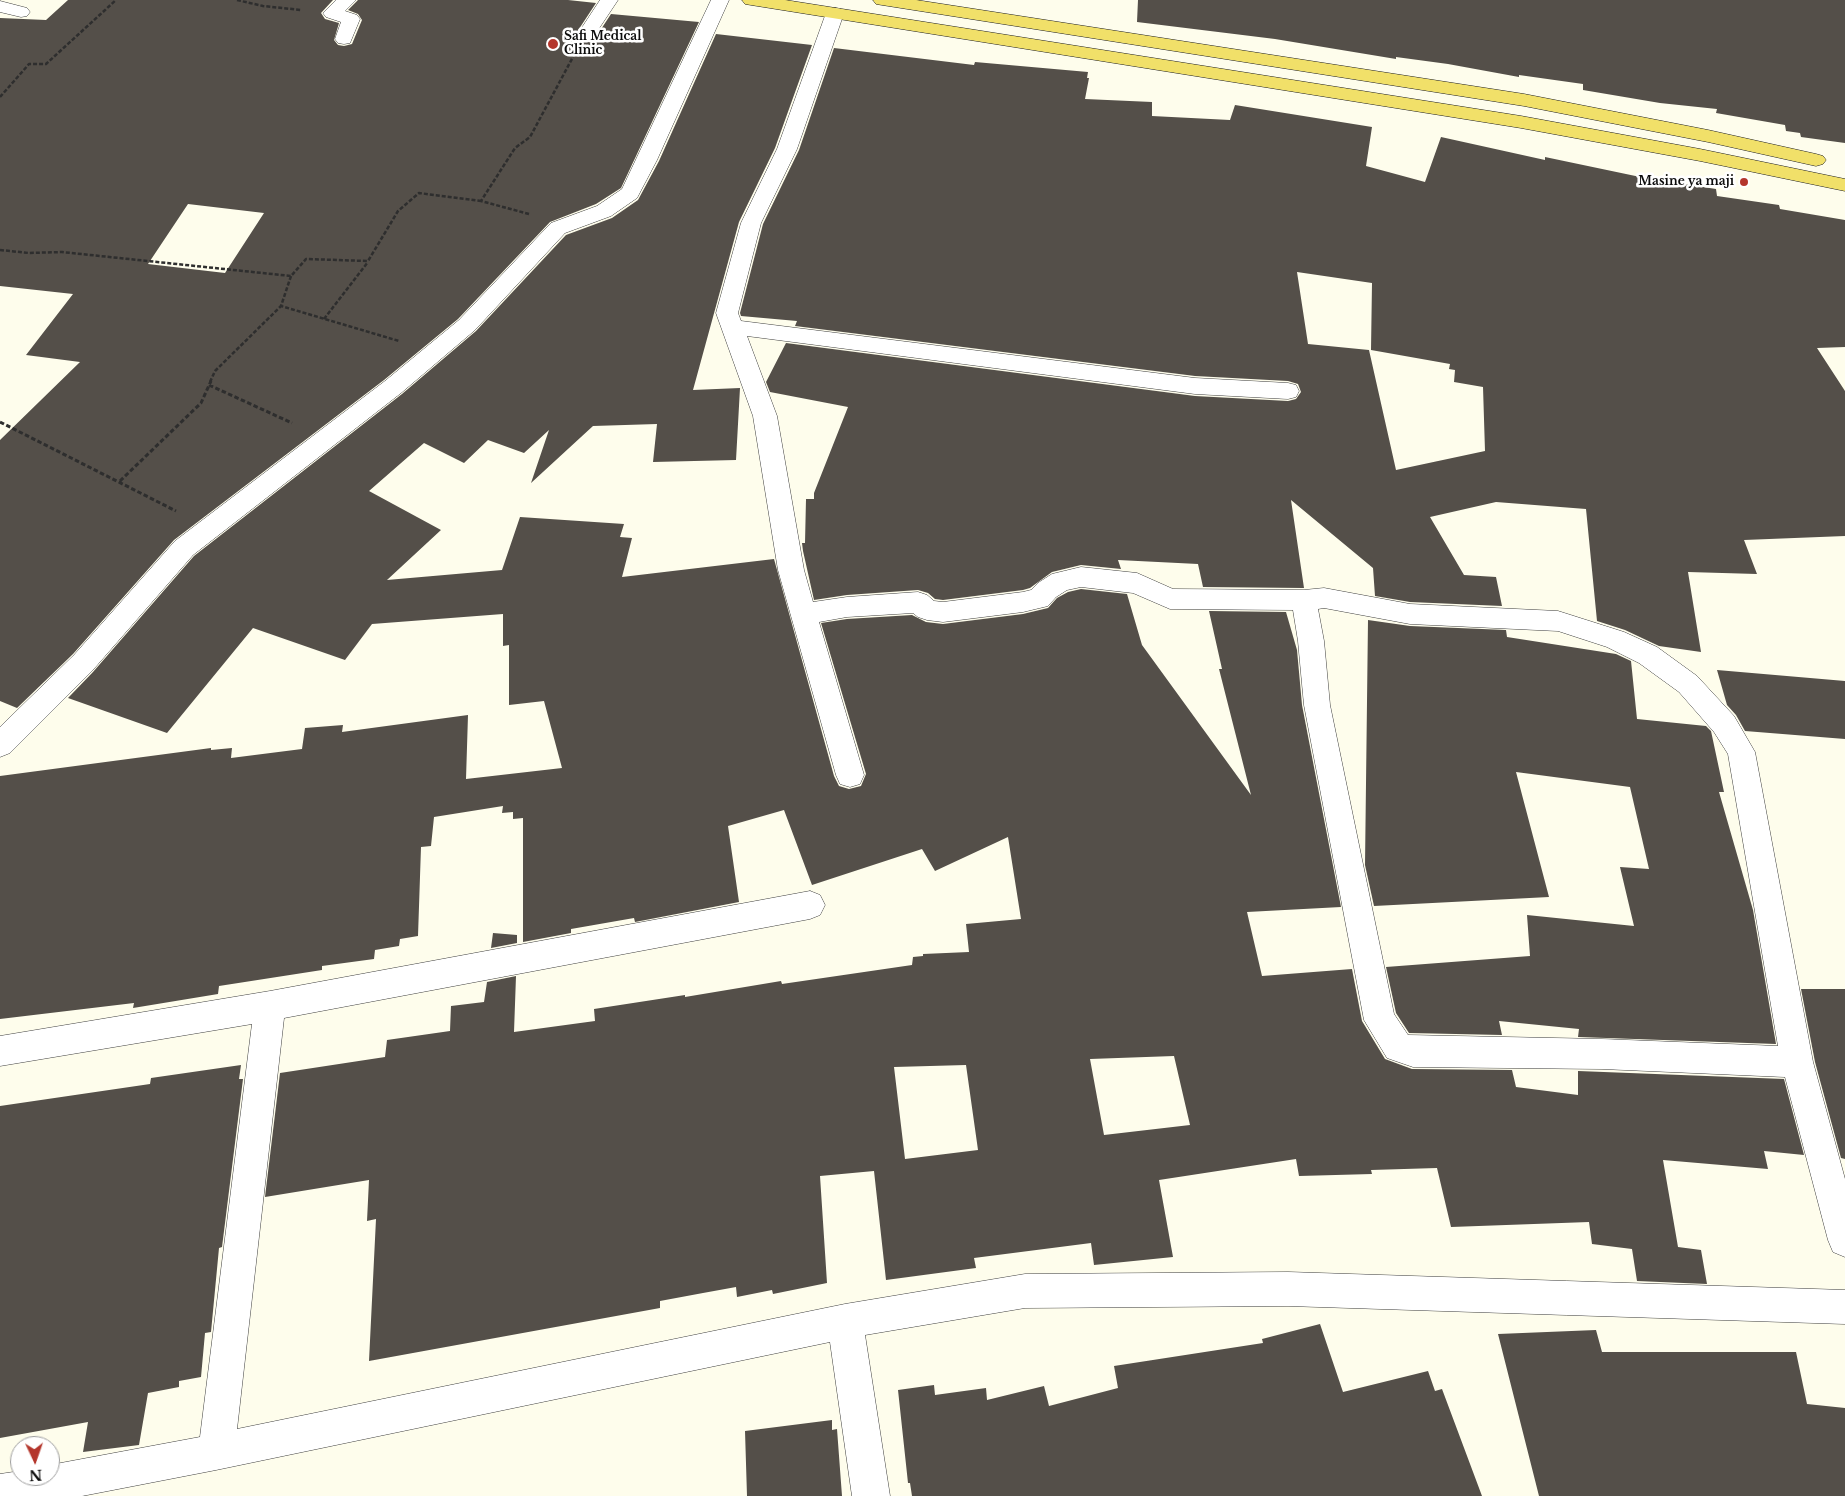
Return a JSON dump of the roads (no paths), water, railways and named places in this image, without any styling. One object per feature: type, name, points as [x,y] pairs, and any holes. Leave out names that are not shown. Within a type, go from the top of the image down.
[{"type":"main road","points":[[750,0],[1521,122],[1691,153],[1845,185]]},
{"type":"main road","points":[[882,0],[1524,100],[1708,136],[1836,165]]},
{"type":"street","points":[[344,39],[351,19],[332,13],[347,0]]},
{"type":"street","points":[[586,35],[610,0]]},
{"type":"street","points":[[0,745],[83,663],[184,548],[467,325],[558,228],[604,211],[630,193],[720,0]]},
{"type":"street","points":[[0,6],[21,12]]},
{"type":"street","points":[[835,13],[787,149],[751,223],[727,313],[765,416],[790,570],[850,775]]},
{"type":"street","points":[[732,327],[1195,386],[1288,392]]},
{"type":"street","points":[[804,614],[847,607],[918,602],[927,610],[943,612],[1023,602],[1039,599],[1047,590],[1060,581],[1081,577],[1137,583],[1170,599],[1304,600],[1324,598],[1410,614],[1558,621],[1615,639],[1648,655],[1688,684],[1724,724],[1740,752],[1797,1062],[1845,1240]]},
{"type":"street","points":[[1304,600],[1311,642],[1317,705],[1380,1020],[1398,1047],[1413,1052],[1602,1054],[1797,1062]]},
{"type":"street","points":[[0,1051],[270,1006],[810,905]]},
{"type":"street","points":[[216,1452],[270,1006]]},
{"type":"street","points":[[0,1493],[216,1452],[845,1321],[1025,1291],[1288,1289],[1845,1307]]},
{"type":"street","points":[[845,1321],[871,1496]]},
{"type":"place","name":"Safi Medical Clinic","points":[[553,44]]},
{"type":"place","name":"Masine ya maji","points":[[1744,182]]}]
